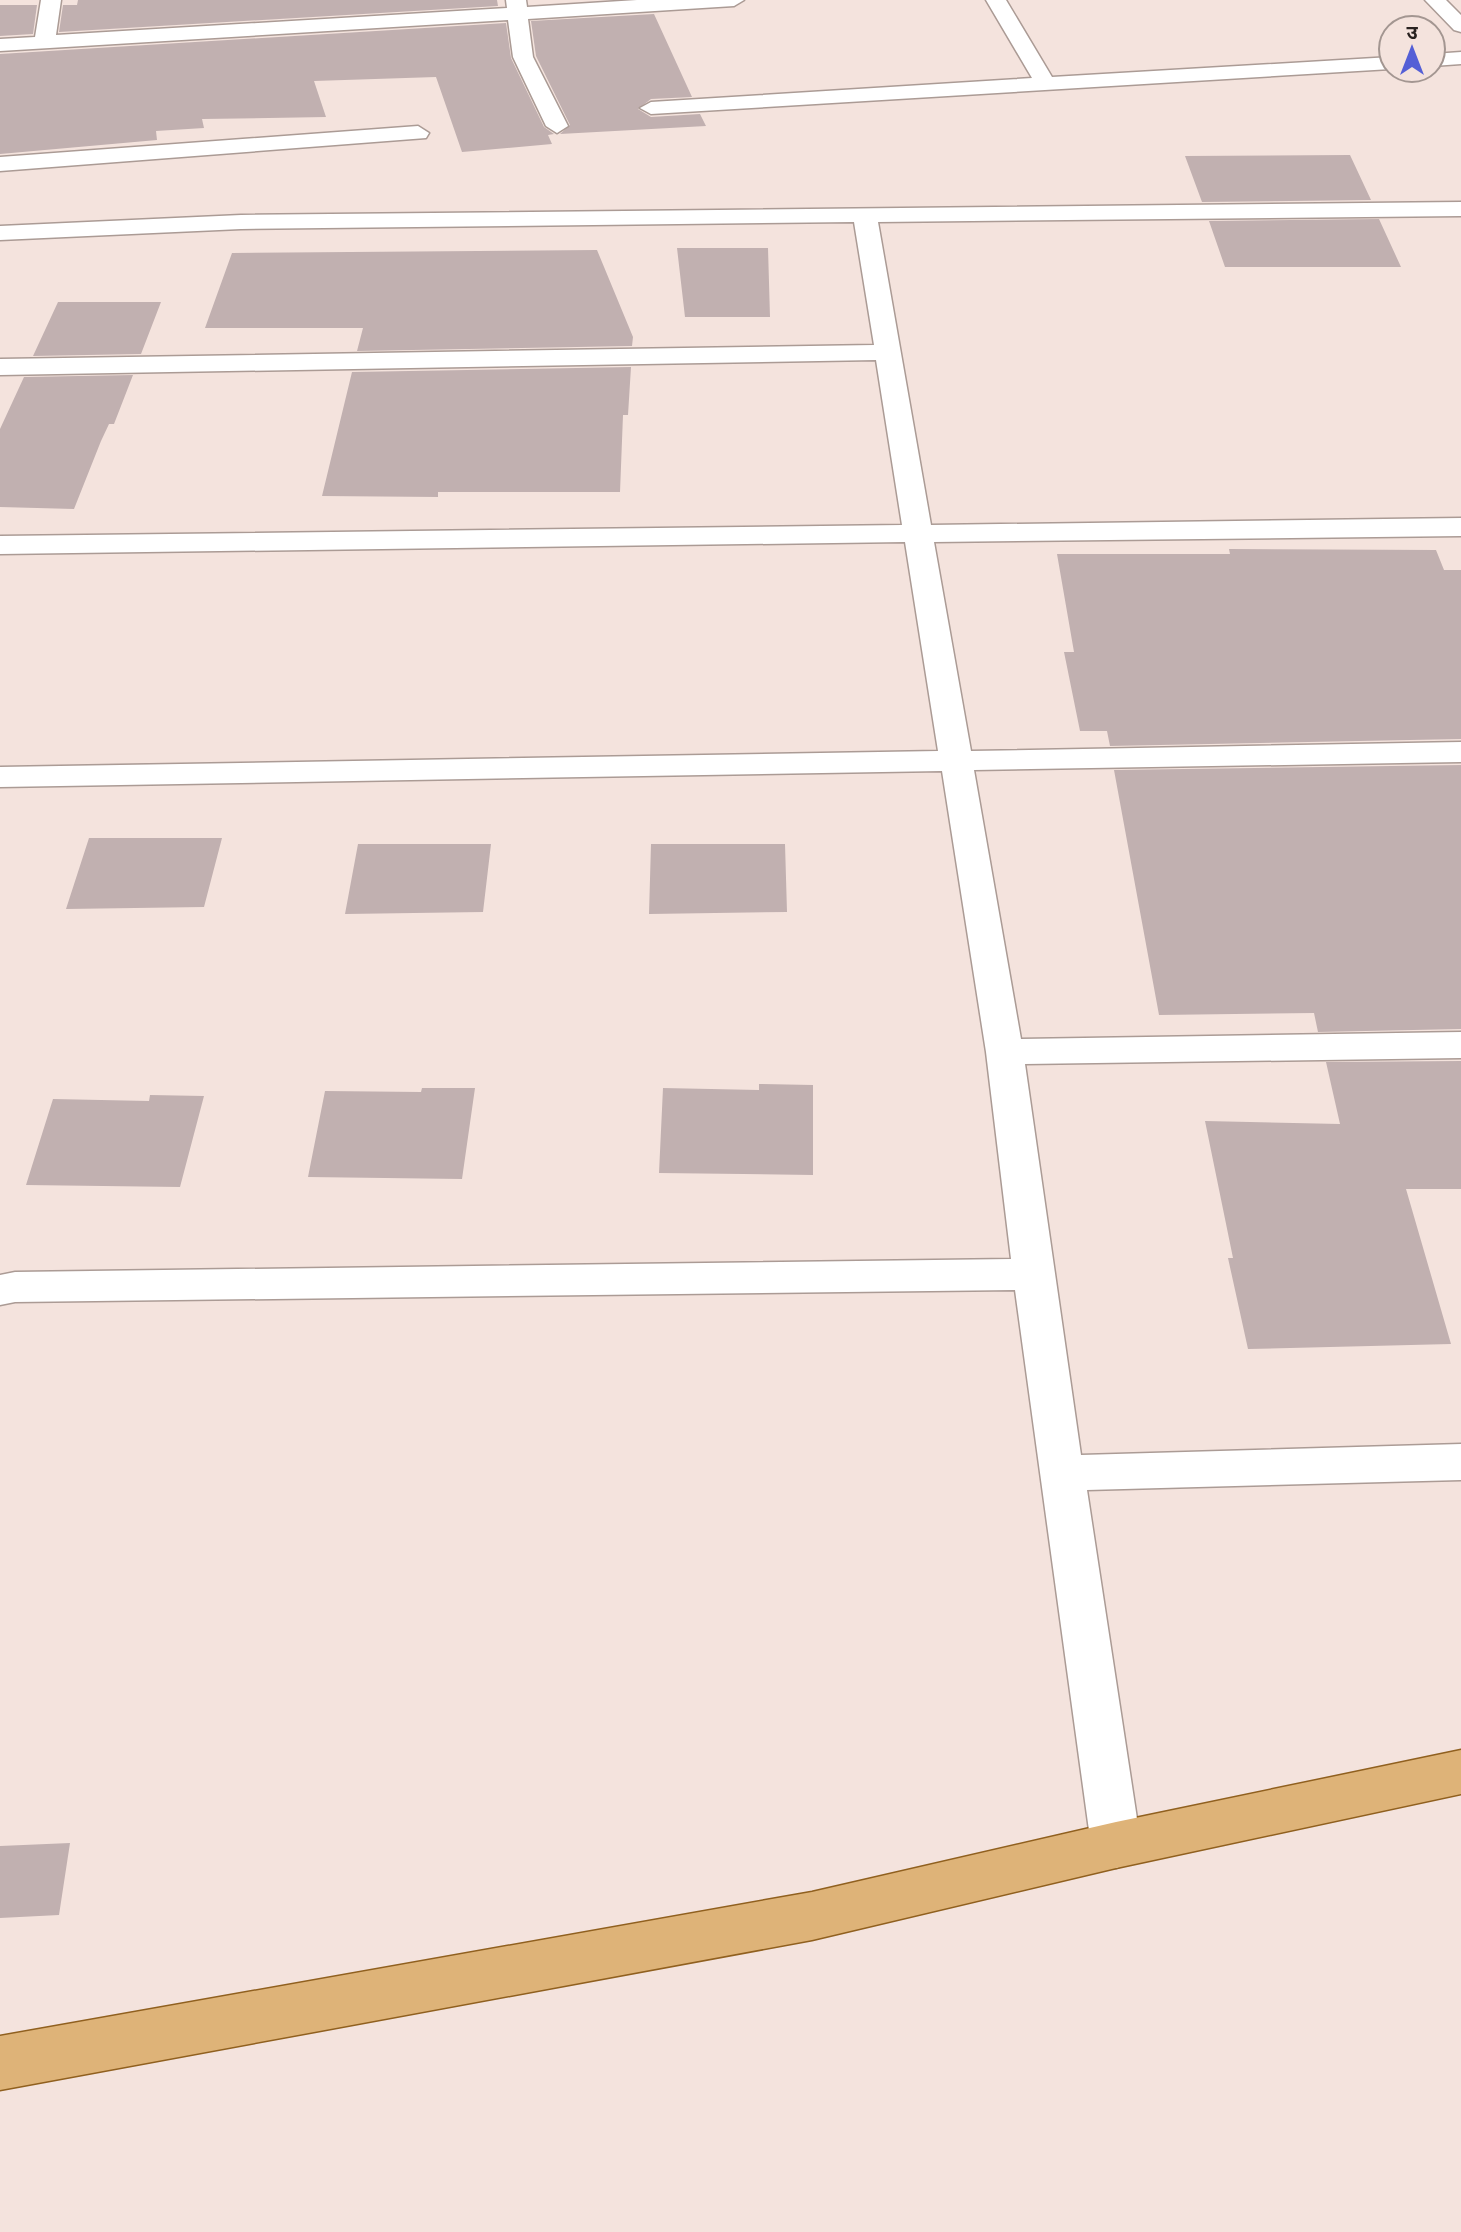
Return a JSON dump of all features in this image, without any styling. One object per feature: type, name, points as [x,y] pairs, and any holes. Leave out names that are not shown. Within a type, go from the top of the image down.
[{"type":"main road","points":[[0,2063],[812,1916],[1116,1845],[1461,1772]]},
{"type":"street","points":[[44,44],[51,0]]},
{"type":"street","points":[[0,45],[44,44],[278,19],[517,6],[722,0]]},
{"type":"street","points":[[996,0],[1045,83]]},
{"type":"street","points":[[1435,0],[1461,26]]},
{"type":"street","points":[[517,6],[523,57],[557,126]]},
{"type":"street","points":[[651,108],[1377,64]]},
{"type":"street","points":[[0,164],[418,133]]},
{"type":"street","points":[[0,233],[241,222],[1461,209]]},
{"type":"street","points":[[865,216],[1005,1052],[1060,1473],[1116,1845]]},
{"type":"street","points":[[0,366],[887,352]]},
{"type":"street","points":[[0,545],[1461,527]]},
{"type":"street","points":[[0,777],[1461,752]]},
{"type":"street","points":[[1005,1052],[1461,1045]]},
{"type":"street","points":[[0,1290],[15,1287],[1033,1274]]},
{"type":"street","points":[[1060,1473],[1461,1462]]},
{"type":"building","points":[[78,0],[497,0],[498,6],[59,32],[63,5],[77,5]]},
{"type":"building","points":[[0,5],[37,5],[33,34],[0,36]]},
{"type":"building","points":[[654,14],[692,97],[651,99],[638,109],[651,117],[700,114],[706,126],[560,134],[570,125],[536,56],[531,21]]},
{"type":"building","points":[[506,23],[511,58],[544,127],[554,134],[548,135],[552,144],[462,152],[436,77],[314,81],[326,117],[202,119],[204,128],[156,131],[157,140],[0,154],[0,54]]},
{"type":"building","points":[[1350,155],[1371,200],[1202,202],[1185,156]]},
{"type":"building","points":[[1379,219],[1401,267],[1225,267],[1209,221]]},
{"type":"building","points":[[677,248],[768,248],[770,317],[685,317]]},
{"type":"building","points":[[597,250],[633,337],[632,346],[357,351],[363,328],[205,328],[232,253]]},
{"type":"building","points":[[58,302],[161,302],[141,354],[33,356]]},
{"type":"building","points":[[631,367],[628,415],[623,415],[620,492],[438,492],[438,497],[322,496],[352,372]]},
{"type":"building","points":[[133,375],[114,424],[109,424],[101,441],[74,509],[0,507],[0,429],[24,377]]},
{"type":"building","points":[[1229,549],[1436,550],[1444,570],[1461,570],[1461,739],[1110,746],[1107,731],[1080,731],[1064,652],[1074,652],[1057,554],[1230,554]]},
{"type":"building","points":[[1461,765],[1461,1029],[1318,1032],[1314,1013],[1159,1015],[1114,770]]},
{"type":"building","points":[[89,838],[222,838],[204,907],[66,909]]},
{"type":"building","points":[[358,844],[491,844],[483,912],[345,914]]},
{"type":"building","points":[[651,844],[785,844],[787,912],[649,914]]},
{"type":"building","points":[[1461,1061],[1461,1189],[1406,1189],[1451,1344],[1248,1349],[1228,1258],[1233,1258],[1205,1121],[1340,1124],[1326,1062]]},
{"type":"building","points":[[759,1084],[813,1085],[813,1175],[659,1173],[663,1088],[759,1090]]},
{"type":"building","points":[[422,1088],[475,1088],[462,1179],[308,1177],[325,1091],[421,1092]]},
{"type":"building","points":[[150,1095],[204,1096],[180,1187],[26,1185],[53,1099],[149,1101]]},
{"type":"building","points":[[70,1843],[59,1915],[0,1918],[0,1846]]}]
